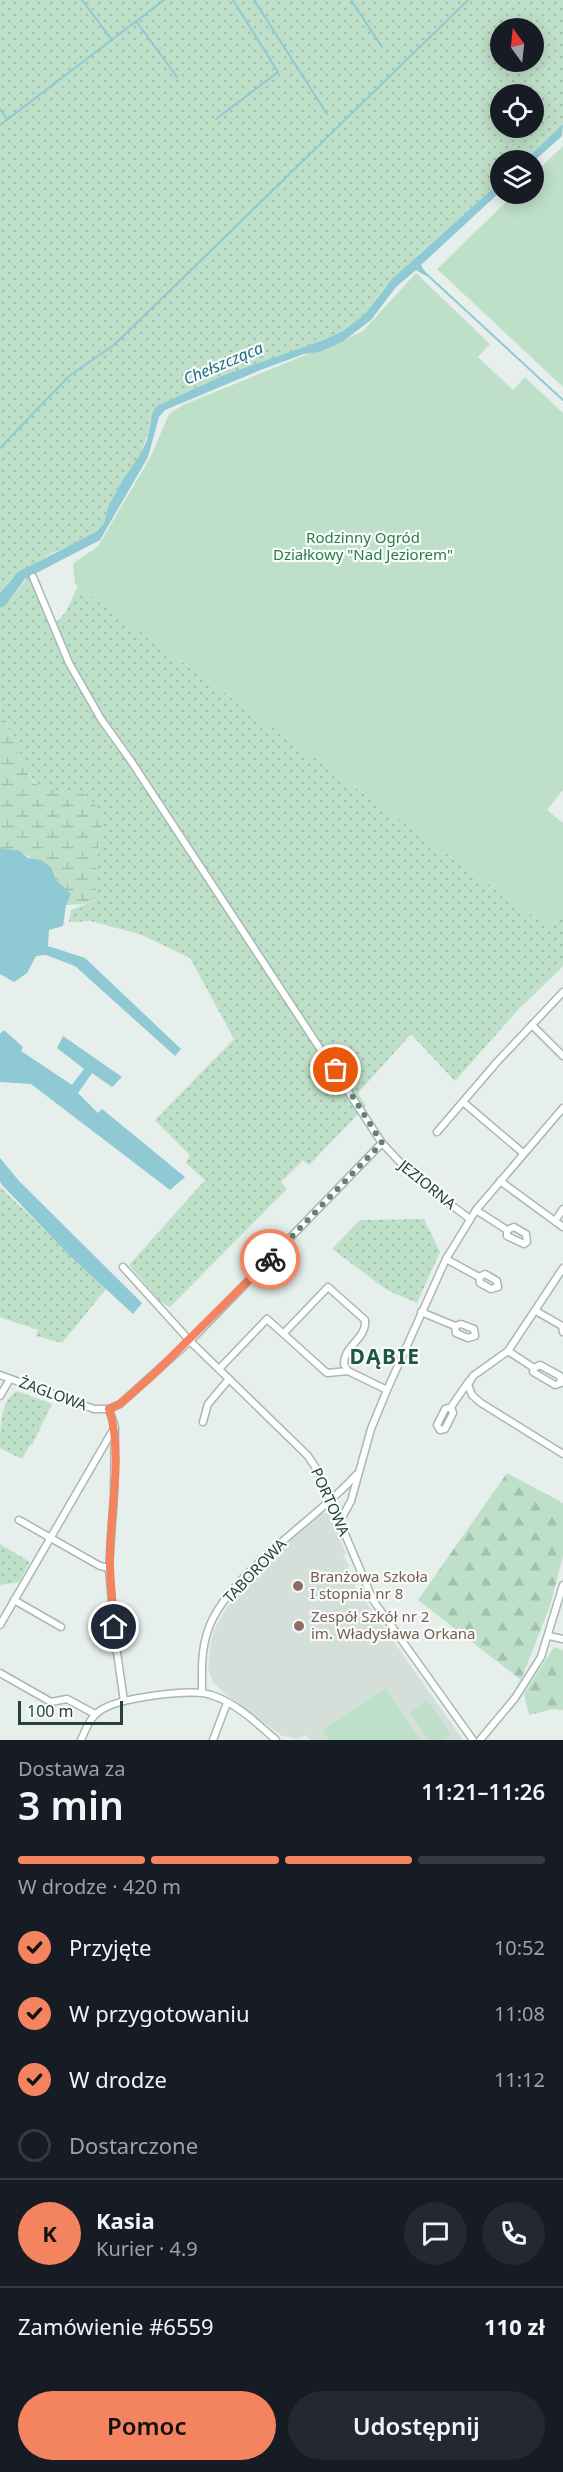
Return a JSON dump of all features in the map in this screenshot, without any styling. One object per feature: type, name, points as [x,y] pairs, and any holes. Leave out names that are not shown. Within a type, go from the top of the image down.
[{"type":"street","name":"JEZIORNA","points":[[33,577],[69,663],[101,719],[131,760],[382,1143],[413,1176],[470,1219]]},
{"type":"street","points":[[437,1132],[563,992]]},
{"type":"street","points":[[532,1025],[563,1056]]},
{"type":"street","points":[[463,1102],[523,1153]]},
{"type":"street","points":[[340,1521],[351,1501],[371,1429],[446,1259],[476,1210],[563,1108]]},
{"type":"street","name":"ŻAGLOWA","points":[[0,1375],[94,1409],[109,1409],[124,1400],[190,1341],[382,1143]]},
{"type":"street","points":[[501,1181],[563,1227]]},
{"type":"street","points":[[555,1221],[563,1209]]},
{"type":"street","points":[[476,1210],[507,1230]]},
{"type":"street","points":[[446,1259],[479,1277]]},
{"type":"street","name":"PORTOWA","points":[[123,1267],[190,1341],[308,1456],[319,1473],[365,1583],[385,1619],[473,1740]]},
{"type":"street","points":[[451,1407],[469,1381],[508,1351],[563,1268]]},
{"type":"street","points":[[284,1333],[328,1287],[365,1320],[365,1330],[346,1352],[344,1364],[348,1371]]},
{"type":"street","points":[[536,1311],[562,1328]]},
{"type":"street","points":[[421,1312],[455,1326]]},
{"type":"street","points":[[219,1369],[267,1319],[327,1373],[348,1371],[387,1390]]},
{"type":"street","points":[[508,1351],[534,1368]]},
{"type":"street","points":[[0,1396],[10,1379]]},
{"type":"street","points":[[203,1422],[208,1404],[229,1379]]},
{"type":"street","points":[[469,1381],[472,1395],[493,1411],[563,1454]]},
{"type":"street","points":[[109,1409],[115,1427],[114,1494],[109,1568],[116,1650],[124,1701]]},
{"type":"street","points":[[0,1625],[115,1427]]},
{"type":"street","name":"TABOROWA","points":[[202,1692],[206,1635],[227,1597],[259,1564],[351,1481],[359,1470]]},
{"type":"street","points":[[19,1520],[100,1566],[109,1568]]},
{"type":"street","points":[[480,1740],[506,1710],[541,1658],[563,1585]]},
{"type":"street","points":[[14,1600],[61,1627]]},
{"type":"street","points":[[549,1635],[563,1639]]},
{"type":"street","points":[[0,1673],[51,1702],[67,1699],[95,1714]]},
{"type":"street","points":[[81,1740],[95,1714],[108,1706],[124,1701],[202,1692],[227,1703],[276,1740]]},
{"type":"street","points":[[213,1740],[227,1703]]},
{"type":"shaded area","name":"Zespół Szkół nr 2 im. Władysława Orkana","points":[[326,1513],[331,1516],[346,1554],[343,1556],[350,1566],[344,1571],[463,1740],[310,1740],[305,1735],[298,1739],[282,1736],[213,1682],[208,1668],[211,1642],[214,1630],[226,1608],[257,1572],[320,1514]]},
{"type":"green space","points":[[0,0],[563,0],[563,124],[536,150],[490,150],[490,191],[420,253],[382,291],[364,315],[343,331],[224,375],[157,406],[141,453],[108,507],[104,523],[84,540],[52,553],[11,579],[0,593]]},
{"type":"green space","points":[[563,146],[563,387],[437,269],[504,204],[544,204],[544,164]]},
{"type":"green space","name":"Rodzinny Ogród Działkowy \"Nad Jeziorem\"","points":[[416,273],[490,344],[478,357],[513,390],[525,377],[563,413],[563,790],[547,810],[563,823],[563,916],[548,927],[75,584],[73,564],[98,546],[150,458],[169,414],[183,405],[362,332]]},
{"type":"green space","points":[[29,576],[51,627],[66,612],[78,586],[548,927],[563,916],[563,966],[516,1012],[455,1081],[411,1034],[358,1093],[366,1106],[309,1165],[303,1160],[281,1182],[287,1189],[170,1307],[161,1302],[129,1265],[205,1180],[186,1163],[190,1155],[155,1120],[234,1039],[190,958],[142,935],[91,921],[69,922],[71,910],[96,900],[96,853],[103,835],[76,790],[53,790],[35,783],[22,763],[0,707],[0,608],[5,606]]},
{"type":"green space","points":[[0,707],[22,763],[34,783],[53,790],[76,790],[90,798],[100,813],[103,835],[96,853],[96,900],[83,904],[66,905],[34,860],[20,851],[0,862]]},
{"type":"green space","points":[[0,1187],[106,1289],[62,1343],[36,1336],[38,1330],[0,1317]]},
{"type":"green space","points":[[424,1219],[440,1252],[417,1303],[387,1290],[332,1249],[360,1220]]},
{"type":"green space","points":[[17,1391],[52,1404],[32,1445],[22,1459],[0,1448],[4,1408],[11,1395]]},
{"type":"green space","points":[[507,1473],[563,1503],[563,1556],[550,1606],[521,1680],[418,1600]]},
{"type":"green space","points":[[0,1544],[30,1562],[19,1582],[0,1585]]},
{"type":"green space","points":[[554,1647],[563,1650],[563,1710],[554,1709],[529,1715],[524,1694]]},
{"type":"green space","points":[[386,1688],[420,1740],[328,1740],[322,1730]]},
{"type":"green space","points":[[427,1700],[451,1735],[444,1740],[429,1740],[410,1712]]},
{"type":"water","points":[[563,124],[562,136],[544,152],[544,150],[536,150]]},
{"type":"water","points":[[490,191],[490,201],[421,265],[428,277],[416,270],[396,287],[371,320],[342,342],[319,352],[304,354],[263,369],[165,410],[159,417],[148,457],[100,540],[25,579],[5,606],[0,608],[0,593],[18,572],[96,532],[104,523],[108,507],[147,440],[153,412],[157,406],[224,375],[343,331],[364,315],[393,278]]},
{"type":"water","points":[[0,848],[20,851],[28,858],[41,860],[51,867],[56,880],[71,894],[66,905],[63,926],[49,930],[48,946],[85,958],[181,1049],[175,1056],[75,966],[46,955],[36,956],[27,973],[14,982],[0,974]]},
{"type":"water","points":[[4,1030],[23,1047],[21,1051],[72,1085],[84,1069],[57,1048],[63,1036],[122,1077],[112,1087],[92,1073],[78,1093],[98,1113],[102,1109],[185,1177],[170,1190],[31,1084],[0,1082],[0,1034]]},
{"type":"water","points":[[0,1158],[19,1181],[142,1303],[133,1314],[69,1255],[3,1186],[0,1182]]},
{"type":"waterway","points":[[82,0],[112,40]]},
{"type":"waterway","points":[[0,125],[164,0]]},
{"type":"waterway","points":[[216,119],[278,72],[233,0]]},
{"type":"waterway","points":[[254,0],[327,114]]},
{"type":"waterway","points":[[351,0],[382,47]]},
{"type":"waterway","points":[[0,448],[69,376],[114,345],[468,0]]},
{"type":"waterway","points":[[136,21],[177,77]]},
{"type":"waterway","points":[[0,109],[7,119]]},
{"type":"waterway","points":[[422,270],[563,400]]},
{"type":"way so far","points":[[270,1259],[382,1143],[336,1070]]},
{"type":"place","name":"Branżowa Szkoła I stopnia nr 8","points":[[298,1586]]},
{"type":"place","name":"Zespół Szkół nr 2 im. Władysława Orkana","points":[[299,1626]]},
{"type":"district","name":"DĄBIE","points":[[385,1357]]},
{"type":"route","points":[[114,1627],[109,1568],[114,1494],[115,1427],[109,1409],[120,1404],[190,1341],[270,1259]]},
{"type":"water label","name":"Chełszcząca","points":[[223,363]]}]
